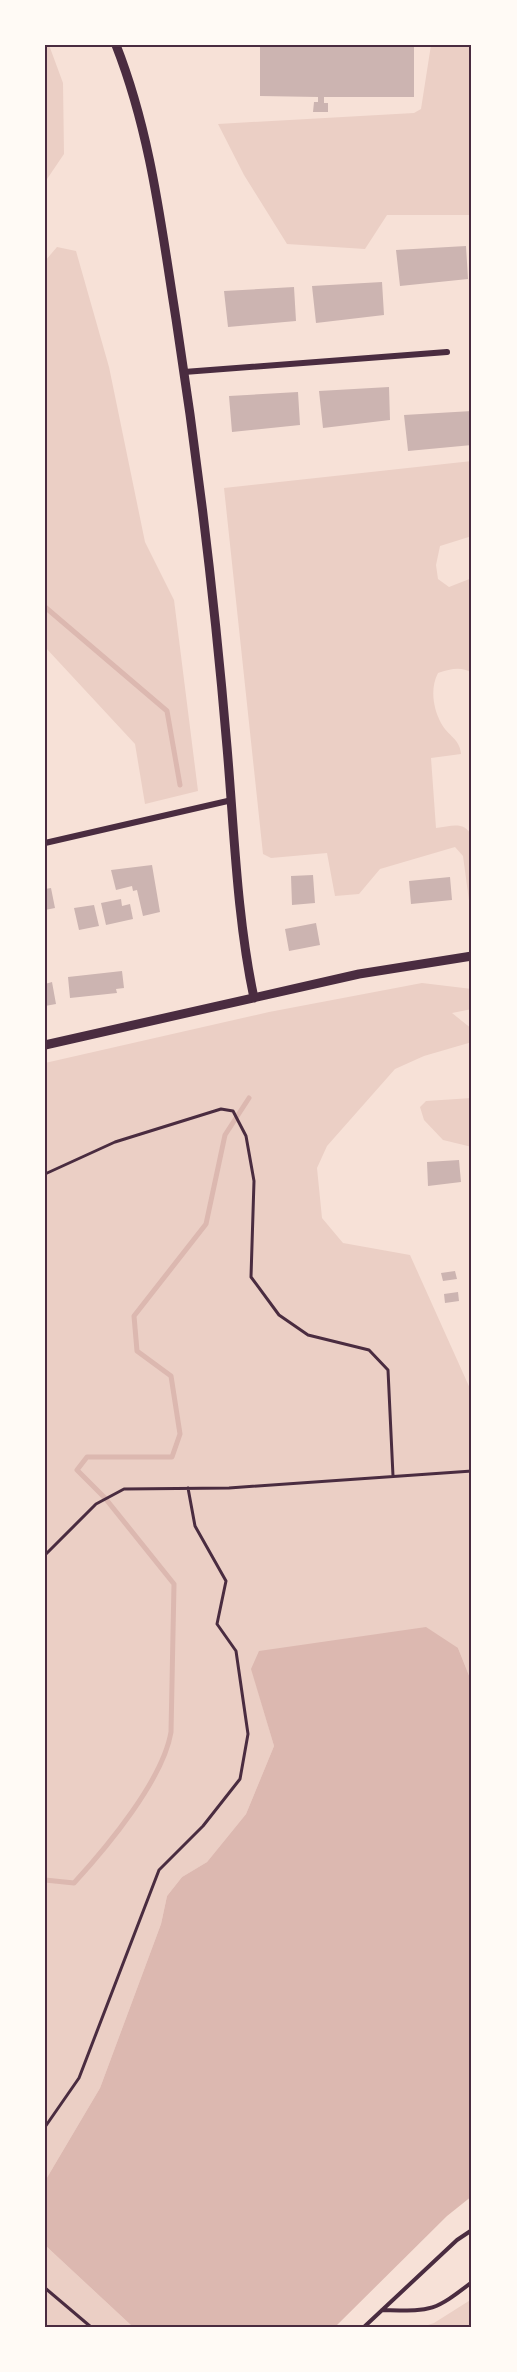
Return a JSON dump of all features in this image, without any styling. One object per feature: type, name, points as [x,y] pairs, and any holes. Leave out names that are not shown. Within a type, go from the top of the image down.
[{"type":"street","points":[[116,45],[140,111],[149,150],[184,372],[210,565],[232,800],[254,998]]},
{"type":"street","points":[[184,372],[447,352]]},
{"type":"street","points":[[45,843],[232,800]]},
{"type":"street","points":[[45,1045],[402,965],[472,956]]},
{"type":"lane","points":[[364,2327],[457,2240],[472,2230]]},
{"type":"lane","points":[[381,2310],[428,2311],[443,2304],[472,2282]]},
{"type":"path","points":[[45,1174],[115,1142],[221,1109],[233,1111],[246,1136],[254,1181],[250,1277],[279,1315],[308,1335],[369,1350],[388,1370],[393,1476]]},
{"type":"path","points":[[45,1555],[96,1504],[124,1489],[229,1488],[472,1471]]},
{"type":"path","points":[[45,2127],[80,2078],[159,1870],[203,1826],[240,1779],[248,1734],[236,1651],[217,1624],[226,1581],[195,1526],[188,1488]]},
{"type":"path","points":[[45,2288],[91,2327]]},
{"type":"shaded area","points":[[45,45],[49,45],[63,83],[64,154],[45,182]]},
{"type":"shaded area","points":[[431,45],[472,45],[472,215],[387,215],[365,249],[287,244],[244,175],[218,124],[414,113],[421,109]]},
{"type":"shaded area","points":[[57,247],[76,251],[109,367],[145,542],[174,600],[198,791],[145,804],[135,744],[45,647],[45,261]]},
{"type":"shaded area","points":[[472,461],[472,536],[440,546],[436,565],[438,579],[449,587],[472,578],[472,673],[452,669],[438,673],[433,691],[438,717],[456,741],[461,754],[431,758],[436,828],[461,826],[472,836],[472,923],[463,856],[455,847],[380,869],[359,894],[335,896],[327,853],[271,858],[263,854],[224,488]]},
{"type":"shaded area","points":[[422,983],[472,989],[472,1009],[452,1013],[472,1029],[472,1042],[424,1056],[395,1069],[327,1146],[317,1168],[322,1218],[343,1243],[410,1255],[472,1393],[472,1683],[458,1648],[252,1670],[274,1746],[246,1814],[207,1862],[182,1877],[167,1896],[161,1924],[100,2088],[45,2181],[45,1063],[269,1012]]},
{"type":"shaded area","points":[[472,1098],[472,1147],[443,1140],[424,1120],[420,1107],[426,1101]]},
{"type":"shaded area","points":[[426,1627],[458,1648],[472,1683],[472,2196],[447,2216],[335,2327],[133,2327],[47,2247],[45,2181],[100,2088],[161,1924],[167,1896],[182,1877],[207,1862],[246,1814],[274,1746],[251,1669],[259,1651]]},
{"type":"shaded area","points":[[45,2243],[47,2247],[133,2327],[45,2327]]},
{"type":"shaded area","points":[[472,2299],[472,2327],[422,2327],[434,2323]]},
{"type":"building","points":[[260,45],[414,45],[414,97],[324,97],[324,103],[328,103],[328,112],[313,112],[314,102],[318,102],[318,97],[260,96]]},
{"type":"building","points":[[466,246],[468,279],[400,286],[396,250]]},
{"type":"building","points":[[382,282],[384,315],[316,323],[312,286]]},
{"type":"building","points":[[294,287],[296,321],[228,327],[224,291]]},
{"type":"building","points":[[389,387],[390,420],[323,428],[319,391]]},
{"type":"building","points":[[298,392],[300,425],[232,432],[229,396]]},
{"type":"building","points":[[472,411],[472,445],[408,451],[404,415]]},
{"type":"building","points":[[152,865],[160,912],[143,916],[137,890],[133,891],[132,886],[116,890],[111,870]]},
{"type":"building","points":[[313,875],[315,903],[292,905],[291,876]]},
{"type":"building","points":[[450,877],[452,900],[411,904],[409,881]]},
{"type":"building","points":[[51,888],[55,908],[45,910],[45,889]]},
{"type":"building","points":[[121,899],[122,906],[130,904],[133,919],[106,925],[101,903]]},
{"type":"building","points":[[94,905],[99,926],[79,930],[74,908]]},
{"type":"building","points":[[316,923],[320,945],[289,951],[285,929]]},
{"type":"building","points":[[122,971],[124,988],[116,989],[117,993],[70,998],[68,977]]},
{"type":"building","points":[[52,982],[56,1004],[45,1006],[45,984]]},
{"type":"building","points":[[459,1160],[461,1182],[428,1186],[427,1162]]},
{"type":"building","points":[[455,1271],[457,1279],[443,1281],[441,1273]]},
{"type":"building","points":[[458,1292],[459,1301],[445,1303],[444,1294]]},
{"type":"waterway","points":[[45,607],[167,711],[180,785]]},
{"type":"waterway","points":[[45,1880],[74,1883],[102,1851],[132,1812],[157,1771],[171,1732],[174,1584],[105,1498],[77,1470],[87,1457],[172,1457],[180,1434],[171,1376],[137,1351],[134,1316],[206,1224],[225,1135],[249,1098]]}]
